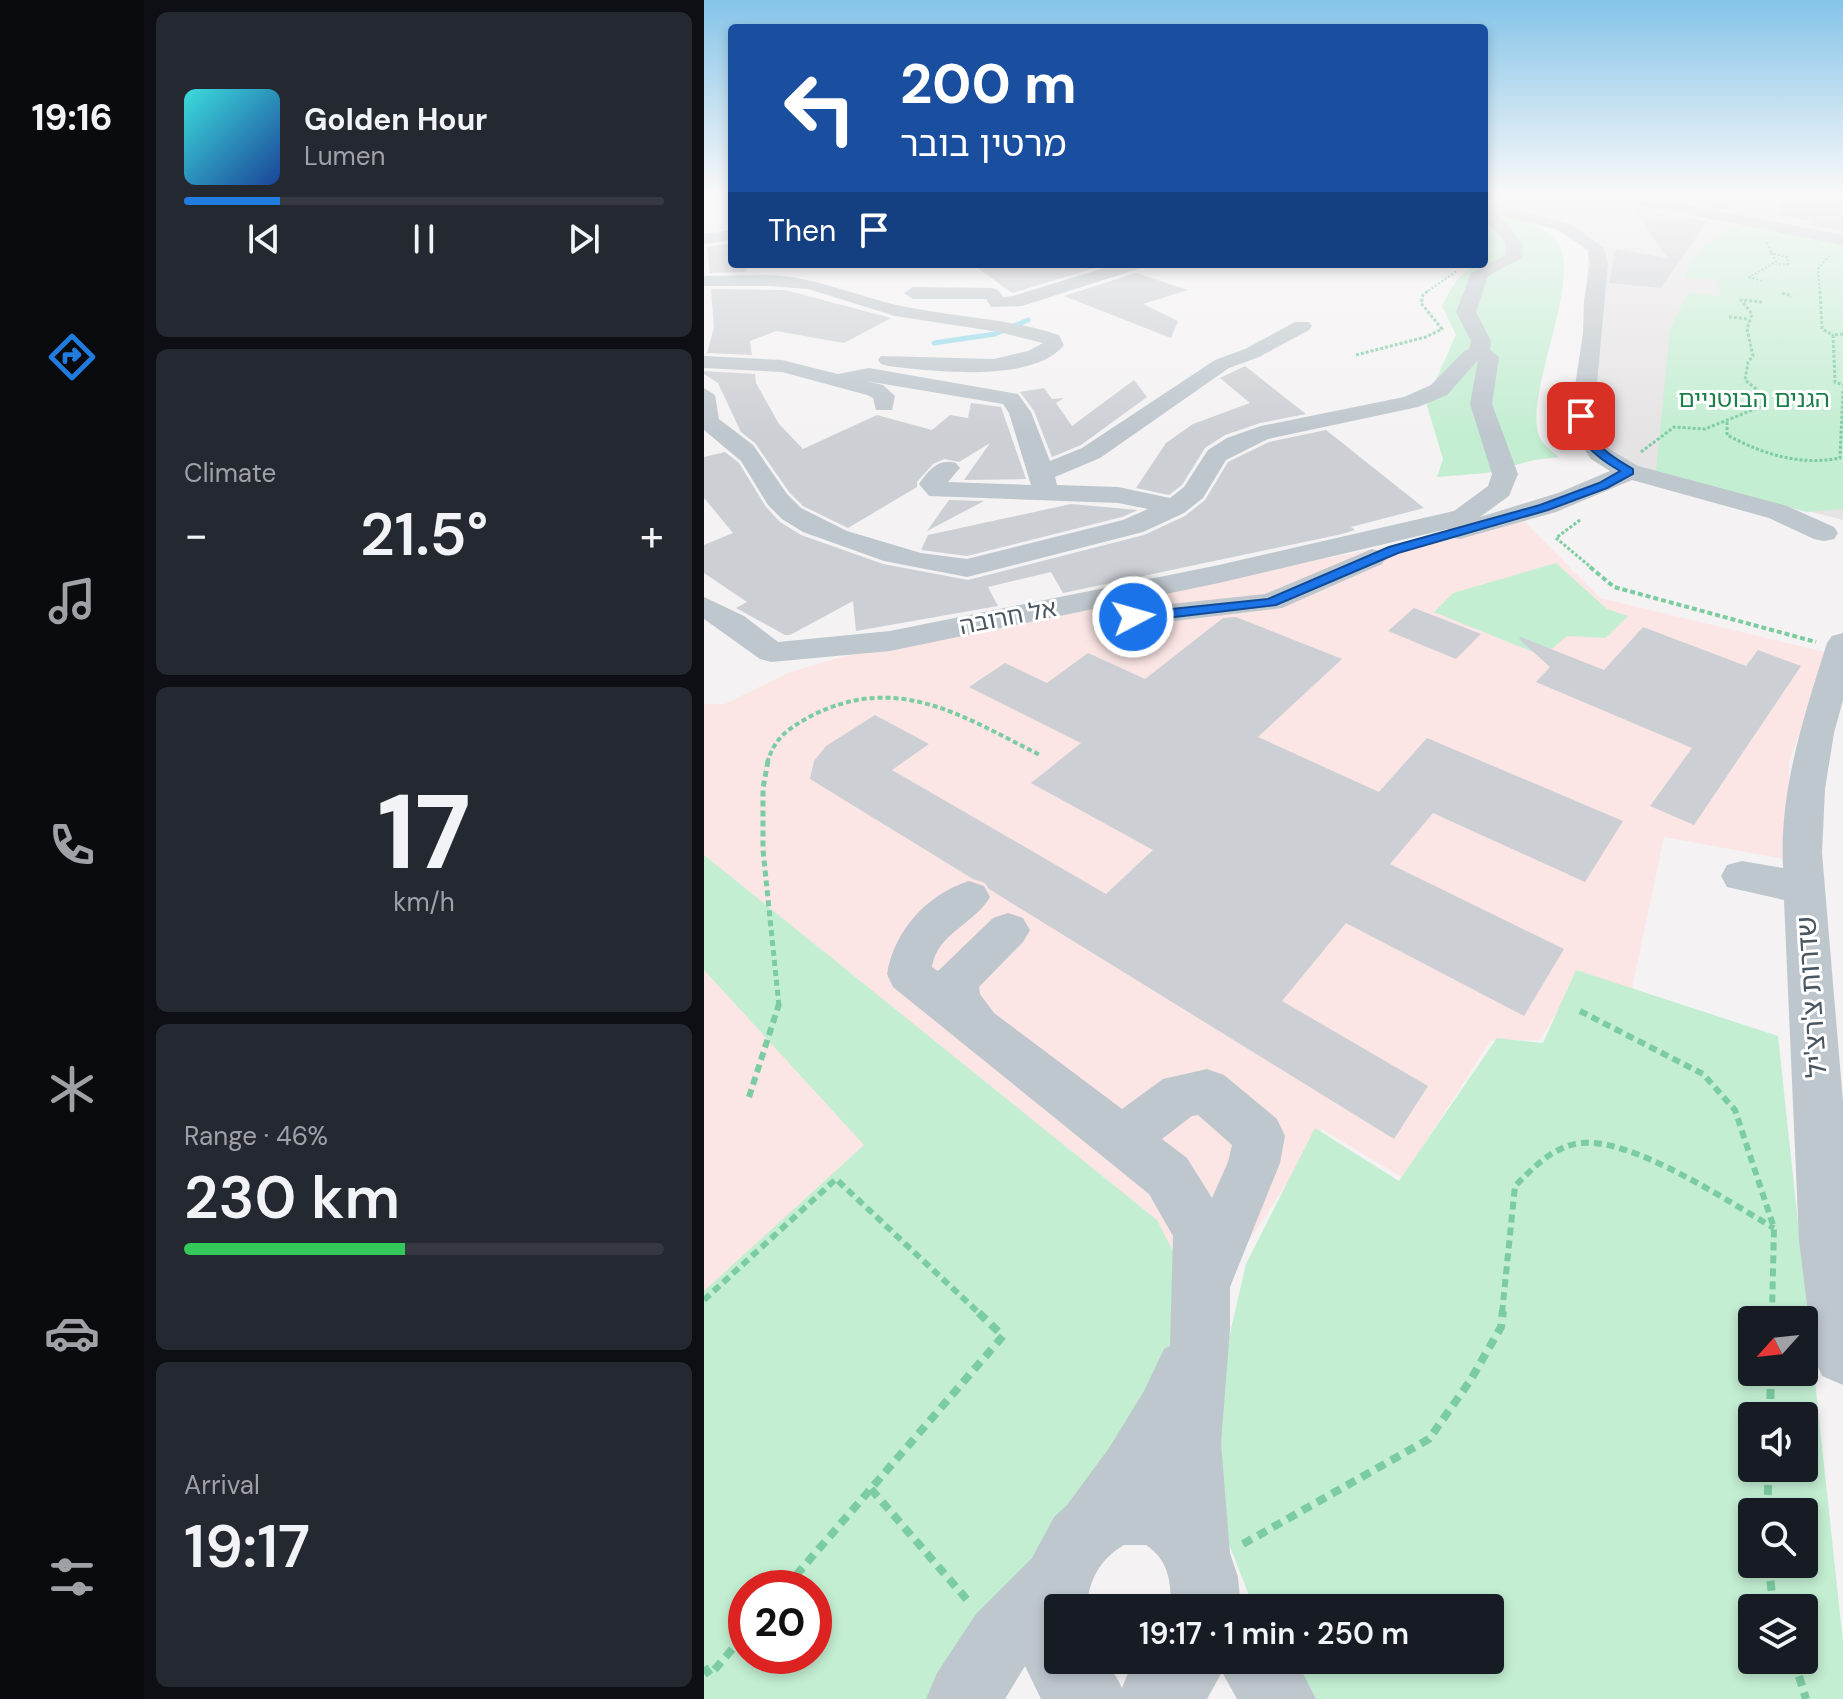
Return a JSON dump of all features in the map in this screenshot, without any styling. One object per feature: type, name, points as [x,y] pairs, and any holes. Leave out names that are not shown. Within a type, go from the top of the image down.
[{"type":"street","points":[[963,274],[992,294],[998,303],[1015,302],[1103,274]]},
{"type":"street","points":[[1479,353],[1481,341],[1466,312],[1482,274]]},
{"type":"street","points":[[1597,274],[1581,426],[1600,454],[1634,473],[1747,503],[1836,535]]},
{"type":"street","points":[[704,281],[752,279],[810,284],[906,313],[1030,331],[1052,339],[1054,345],[1025,358],[963,368],[878,367],[835,381]]},
{"type":"street","points":[[833,293],[992,294]]},
{"type":"street","points":[[1043,483],[1222,364],[1252,353],[1302,326]]},
{"type":"street","points":[[704,395],[708,422],[733,437],[755,461],[779,502],[808,523],[903,558],[967,568],[1133,526],[1175,507],[1194,492],[1217,455],[1236,443],[1261,433],[1410,402],[1439,390],[1471,355],[1479,353],[1489,357],[1481,404],[1505,474],[1500,490],[1471,511]]},
{"type":"street","points":[[796,356],[878,367],[1010,399],[1020,412],[1043,483]]},
{"type":"street","points":[[704,362],[782,366],[875,390],[884,396],[884,405]]},
{"type":"street","points":[[947,468],[932,484],[938,490],[1043,483],[1175,507]]},
{"type":"street","points":[[1133,617],[1271,602],[1393,550],[1544,508],[1582,507],[1634,473]]},
{"type":"street","name":"אל חרובה","points":[[704,606],[771,652],[890,641],[1219,574],[1471,511],[1495,510],[1557,485],[1569,486],[1582,507]]},
{"type":"street","name":"שדרות צ'רצ'יל","points":[[1842,646],[1816,733],[1806,789],[1803,888],[1827,1240],[1843,1355]]},
{"type":"street","points":[[1742,876],[1803,888]]},
{"type":"street","points":[[969,897],[929,927],[910,953],[909,974],[1168,1176],[1186,1202],[1201,1235],[1201,1307],[1189,1443],[1206,1584]]},
{"type":"street","points":[[979,1029],[957,1000],[956,981],[1008,930]]},
{"type":"street","points":[[963,1699],[1039,1653],[1073,1555],[1141,1461],[1169,1410],[1201,1307],[1254,1163],[1259,1136],[1207,1091],[1181,1095],[1121,1140]]},
{"type":"street","points":[[1073,1555],[1112,1514],[1137,1510],[1161,1515],[1181,1529],[1206,1584]]},
{"type":"street","points":[[1039,1653],[1090,1699]]},
{"type":"street","points":[[1154,1699],[1182,1674]]},
{"type":"street","points":[[1262,1674],[1279,1699]]},
{"type":"path","points":[[1356,355],[1385,344],[1439,332],[1442,329],[1440,324],[1432,320],[1421,303],[1423,295],[1451,274]]},
{"type":"path","points":[[1753,274],[1749,277],[1762,281]]},
{"type":"path","points":[[1818,274],[1822,329],[1833,335],[1843,334]]},
{"type":"path","points":[[1783,295],[1792,296]]},
{"type":"path","points":[[1634,473],[1641,449],[1674,427],[1705,429],[1760,407],[1756,389],[1745,380],[1748,362],[1753,356],[1748,319],[1752,314],[1741,300],[1762,302]]},
{"type":"path","points":[[1729,317],[1748,319]]},
{"type":"path","points":[[1833,335],[1835,382],[1843,385]]},
{"type":"path","points":[[1727,422],[1727,435],[1758,452],[1824,463],[1840,458],[1843,391]]},
{"type":"path","points":[[1582,507],[1556,538],[1614,587],[1842,646]]},
{"type":"path","points":[[749,1097],[779,1003],[772,964],[762,808],[765,766],[775,740],[821,710],[877,695],[898,695],[923,698],[1040,755]]},
{"type":"path","points":[[1580,1011],[1703,1074],[1735,1110],[1774,1228],[1772,1306]]},
{"type":"path","points":[[1206,1584],[1429,1439],[1470,1381],[1501,1327],[1515,1186],[1548,1154],[1582,1143],[1625,1150],[1681,1174],[1774,1228]]},
{"type":"path","points":[[704,1300],[836,1179],[1003,1336],[800,1570]]},
{"type":"path","points":[[871,1488],[1039,1653]]},
{"type":"path","points":[[704,1667],[710,1675],[728,1654]]},
{"type":"path","points":[[1800,1674],[1806,1699]]},
{"type":"shaded area","name":"הגנים הבוטניים","points":[[1587,274],[1843,274],[1843,520],[1637,467],[1610,456],[1590,428],[1585,327]]},
{"type":"shaded area","points":[[1519,516],[1600,598],[1829,653],[1789,762],[1789,860],[1664,837],[1632,988],[1576,980],[1540,1040],[1490,1041],[1403,1178],[1322,1129],[1241,1253],[933,1699],[704,1699],[704,704],[725,704],[788,673],[837,658],[1403,543]]},
{"type":"green space","points":[[1463,274],[1563,274],[1538,398],[1537,422],[1541,440],[1559,457],[1534,460],[1487,473],[1437,477],[1443,459],[1426,402],[1456,335],[1442,306]]},
{"type":"green space","name":"הגנים הבוטניים","points":[[1686,274],[1843,274],[1843,509],[1807,512],[1656,472],[1670,329],[1688,293],[1720,296],[1718,280],[1685,278]]},
{"type":"green space","points":[[1556,563],[1607,609],[1628,616],[1606,638],[1567,636],[1549,651],[1533,652],[1434,612],[1453,593]]},
{"type":"green space","points":[[704,855],[1157,1220],[1179,1263],[1181,1327],[1138,1419],[933,1699],[704,1699],[704,1291],[864,1145],[704,970]]},
{"type":"green space","points":[[1576,970],[1778,1036],[1807,1306],[1738,1306],[1738,1386],[1816,1386],[1817,1402],[1738,1402],[1738,1482],[1818,1482],[1818,1409],[1843,1642],[1843,1699],[1311,1699],[1295,1674],[1504,1674],[1504,1594],[1249,1594],[1227,1539],[1217,1463],[1223,1364],[1246,1264],[1315,1128],[1399,1181],[1497,1038],[1543,1043]]},
{"type":"building","points":[[986,274],[1074,274],[1012,293]]},
{"type":"building","points":[[1132,274],[1188,290],[1143,304],[1178,321],[1171,338],[1064,296]]},
{"type":"building","points":[[1611,274],[1670,274],[1661,288],[1609,283]]},
{"type":"building","points":[[711,289],[785,290],[891,318],[844,343],[776,331],[750,341],[752,355],[707,353],[714,328]]},
{"type":"building","points":[[1245,366],[1306,414],[1260,423],[1225,435],[1205,448],[1182,485],[1169,495],[1136,488],[1166,443],[1193,424],[1250,403],[1220,378]]},
{"type":"building","points":[[704,371],[755,374],[756,383],[779,424],[803,449],[877,415],[932,430],[950,415],[968,418],[971,403],[1001,407],[1026,479],[964,480],[990,443],[959,462],[944,459],[933,464],[917,482],[917,487],[848,528],[803,506],[789,492],[755,443],[741,432],[718,383]]},
{"type":"building","points":[[1134,380],[1147,397],[1081,445],[1052,457],[1034,411],[1020,392],[1044,388],[1052,399],[1064,398],[1056,403],[1072,426]]},
{"type":"building","points":[[1326,430],[1424,508],[1351,527],[1355,530],[1342,534],[1063,593],[1051,572],[988,587],[998,606],[856,631],[853,601],[785,635],[736,608],[747,602],[704,573],[704,545],[733,533],[704,498],[704,457],[725,452],[739,463],[766,507],[780,522],[801,535],[883,564],[968,580],[1144,535],[1185,516],[1205,500],[1228,462],[1269,442]]},
{"type":"building","points":[[949,500],[984,501],[927,531]]},
{"type":"building","points":[[1071,504],[1138,510],[1122,517],[967,556],[921,550],[928,535]]},
{"type":"building","points":[[1414,608],[1481,634],[1456,659],[1388,631]]},
{"type":"building","points":[[1236,617],[1342,659],[1258,737],[1379,792],[1427,738],[1623,821],[1585,882],[1433,813],[1390,864],[1564,949],[1524,1016],[1346,923],[1282,1001],[1428,1086],[1394,1139],[989,889],[985,883],[973,879],[810,779],[814,761],[826,746],[875,715],[929,744],[892,770],[1106,894],[1153,850],[1031,783],[1081,743],[969,687],[1005,663],[1047,683],[1088,653],[1145,679],[1223,618]]},
{"type":"building","points":[[1643,627],[1746,666],[1758,650],[1801,666],[1694,825],[1650,806],[1692,748],[1536,682],[1550,667],[1519,639],[1521,637],[1604,670]]},
{"type":"waterway","points":[[934,343],[995,334],[1028,320]]},
{"type":"route","points":[[1133,617],[1271,602],[1393,550],[1544,508],[1603,486],[1629,471],[1600,454],[1581,426],[1581,416]]}]
